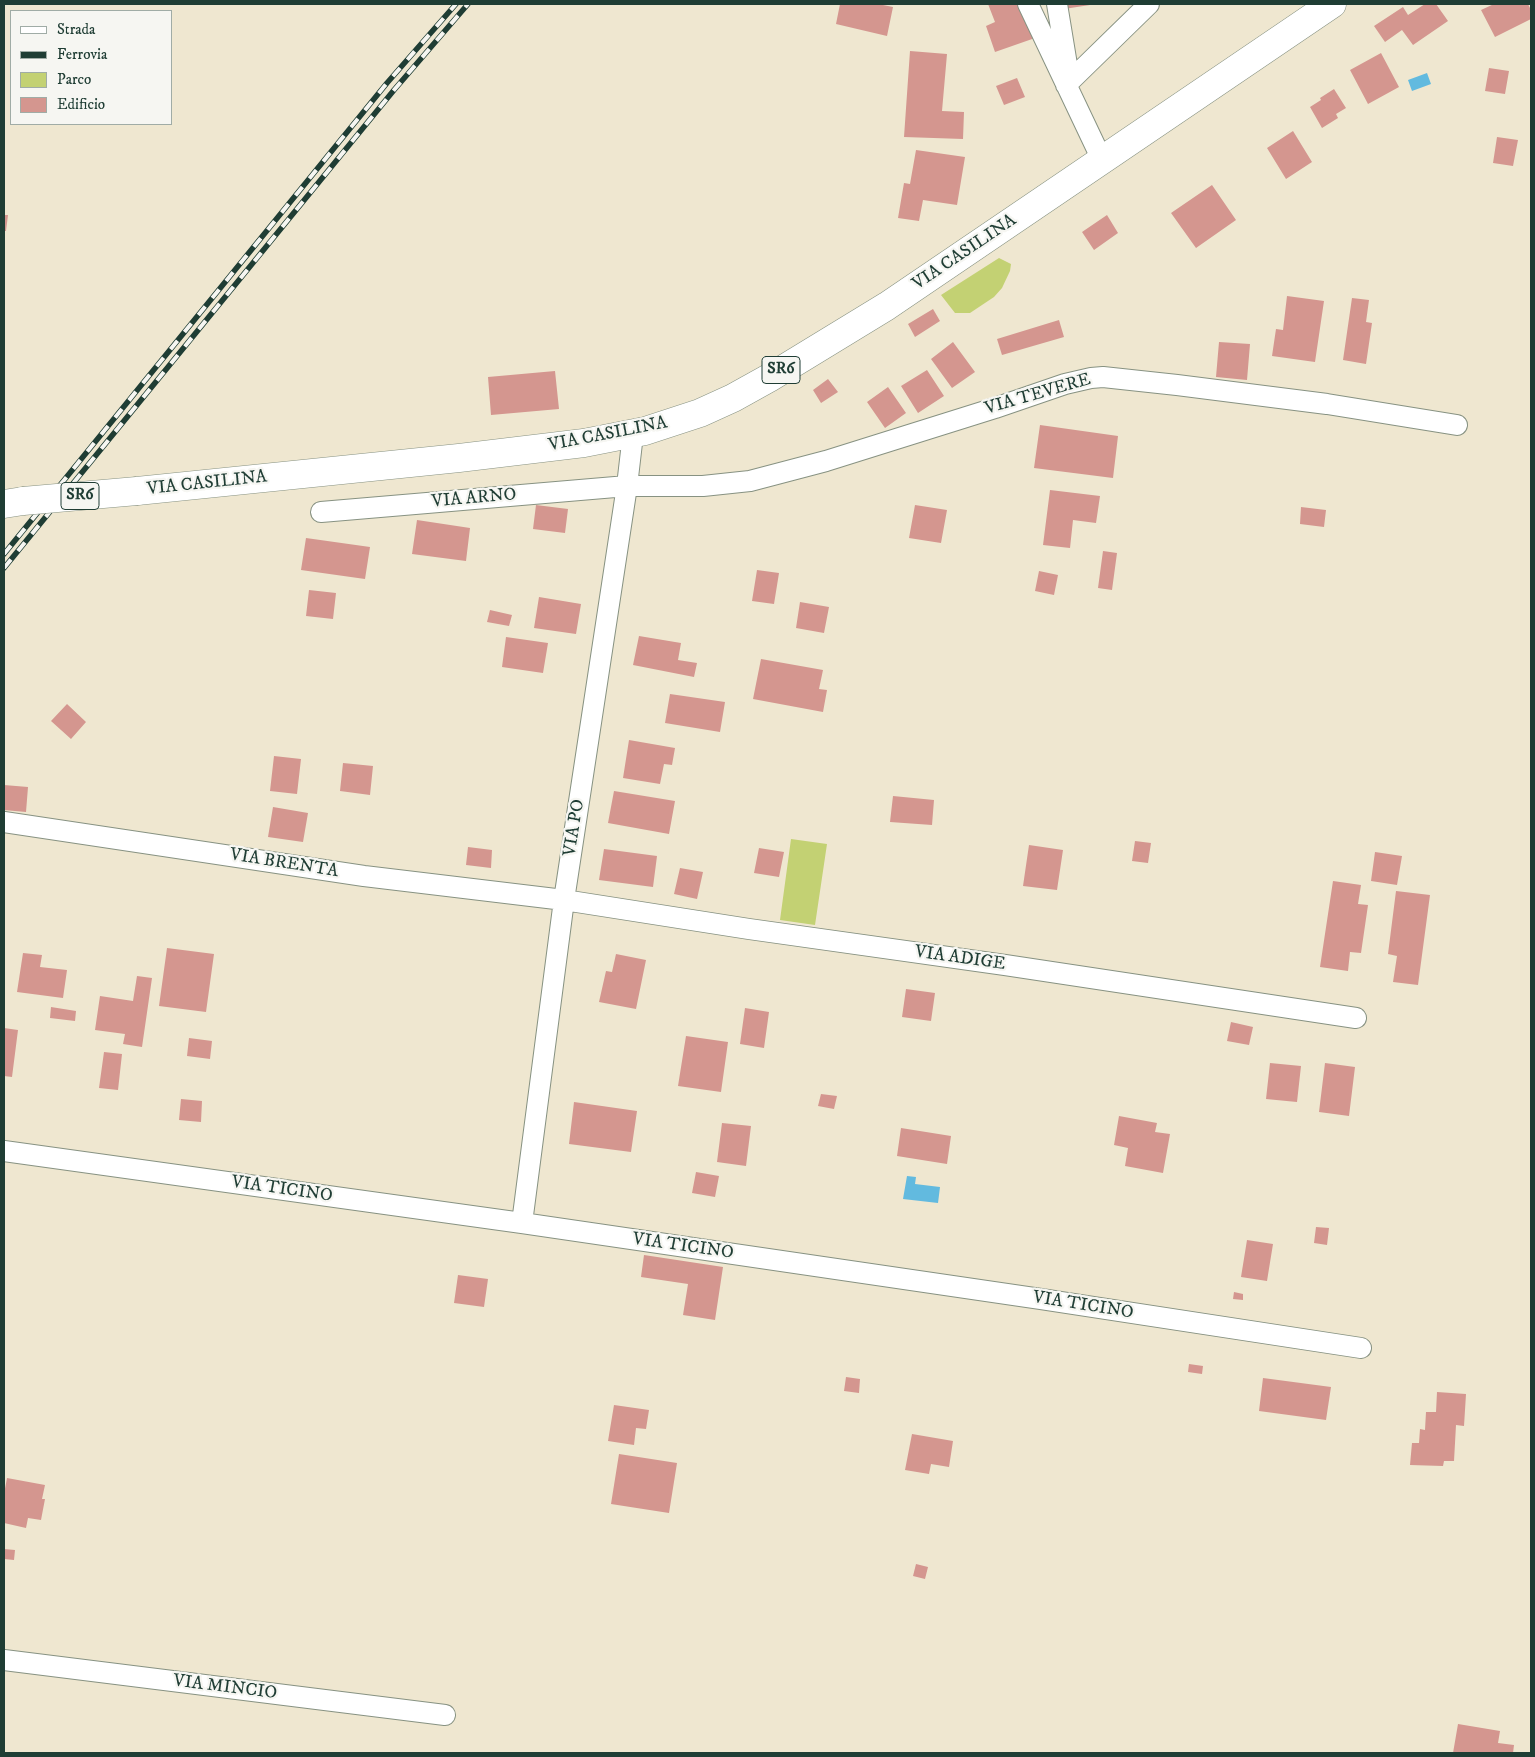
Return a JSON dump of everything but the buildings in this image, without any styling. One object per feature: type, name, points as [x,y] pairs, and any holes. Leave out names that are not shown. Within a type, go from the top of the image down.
[{"type":"main road","name":"VIA CASILINA","points":[[13,502],[459,458],[584,443],[657,428],[700,413],[733,398],[769,378],[887,306],[1332,4]]},
{"type":"street","points":[[1028,4],[1068,83],[1102,160]]},
{"type":"street","points":[[1057,4],[1068,83]]},
{"type":"street","points":[[1068,83],[1149,4]]},
{"type":"street","name":"VIA TEVERE","points":[[627,486],[703,486],[770,477],[843,456],[1065,384],[1103,377],[1317,403],[1457,425]]},
{"type":"street","name":"VIA PO","points":[[522,1223],[564,900],[627,486],[633,434]]},
{"type":"street","name":"VIA ARNO","points":[[321,512],[627,486]]},
{"type":"street","name":"VIA BRENTA","points":[[4,822],[364,876],[564,900]]},
{"type":"street","name":"VIA ADIGE","points":[[564,900],[1356,1018]]},
{"type":"street","name":"VIA TICINO","points":[[4,1151],[522,1223],[1361,1348]]},
{"type":"street","name":"VIA MINCIO","points":[[4,1660],[445,1715]]},
{"type":"green space","points":[[999,258],[1011,264],[1010,271],[1002,288],[994,297],[970,313],[955,313],[941,295]]},
{"type":"green space","points":[[791,839],[827,844],[815,925],[780,920]]},
{"type":"water","points":[[1427,73],[1431,84],[1412,91],[1408,80]]},
{"type":"water","points":[[907,1176],[916,1177],[915,1184],[940,1187],[938,1203],[903,1199]]},
{"type":"railway","points":[[4,554],[387,83],[456,4]]},
{"type":"railway","points":[[4,568],[394,90],[468,4]]}]
